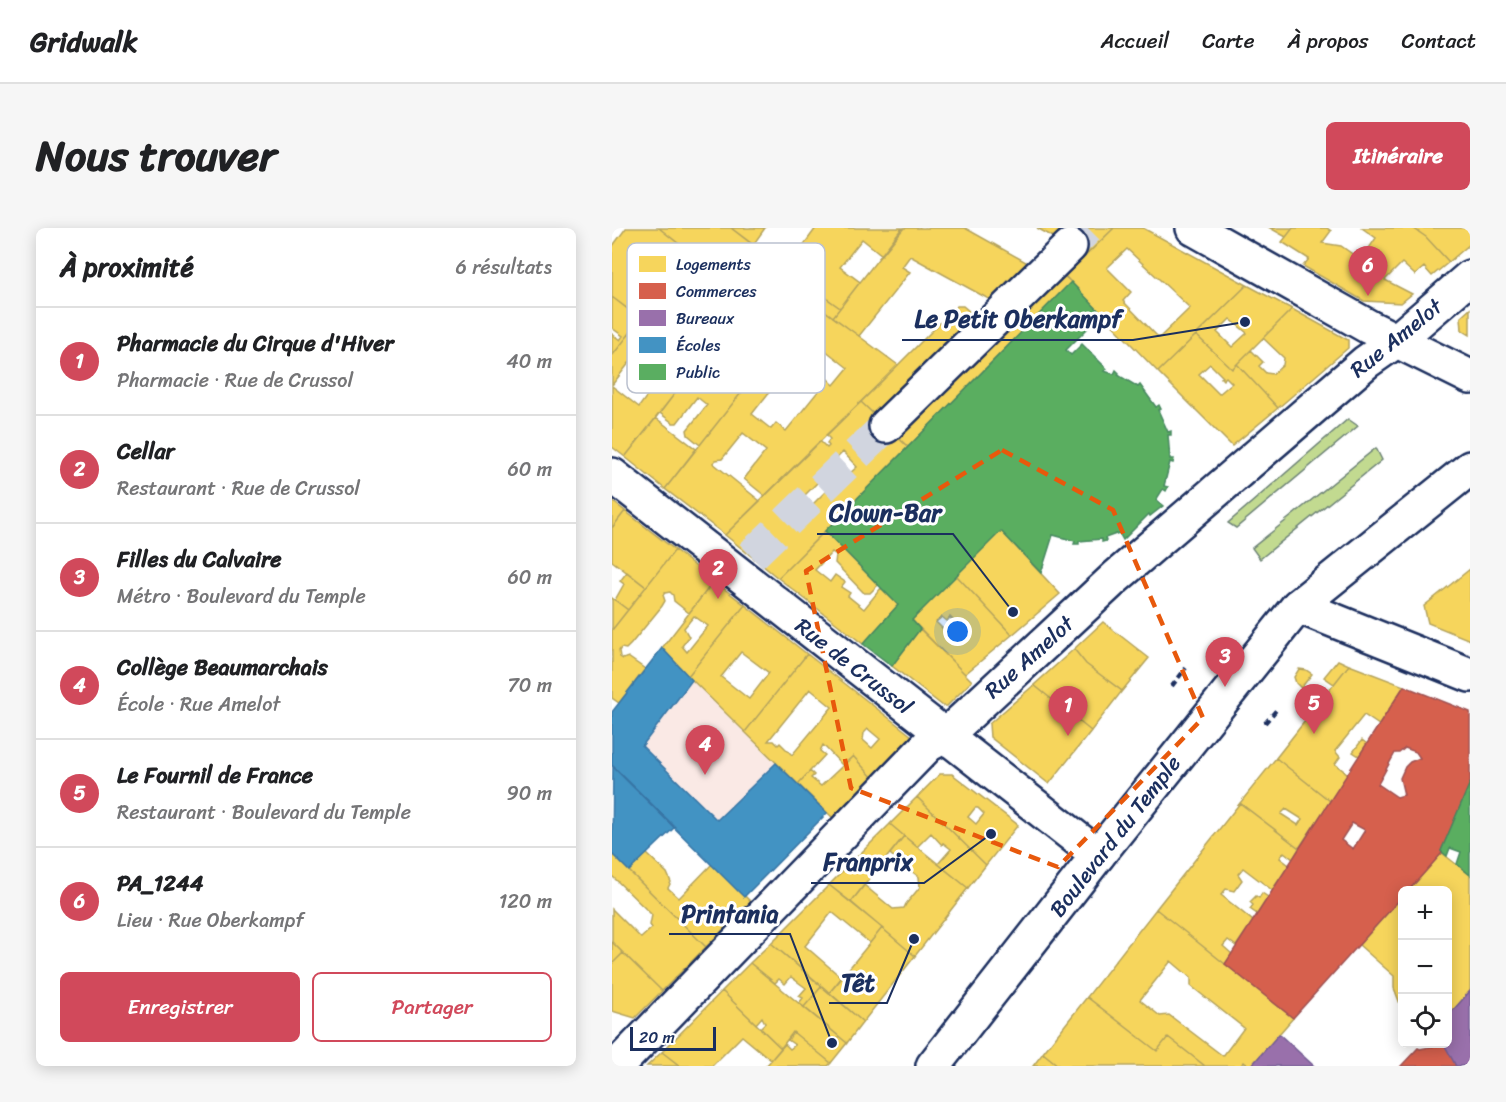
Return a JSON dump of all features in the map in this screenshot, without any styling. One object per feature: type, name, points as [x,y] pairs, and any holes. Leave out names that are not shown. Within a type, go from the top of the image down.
[{"type":"street","points":[[1193,228],[1396,341],[1470,377]]},
{"type":"street","points":[[886,426],[1070,246]]},
{"type":"street","name":"Rue Amelot","points":[[616,1066],[928,745],[945,736],[1116,577],[1366,362],[1396,341],[1470,277]]},
{"type":"street","name":"Boulevard du Temple","points":[[933,1066],[1098,855],[1298,606],[1470,468]]},
{"type":"street","name":"Rue de Crussol","points":[[612,475],[743,564],[945,736],[1098,855]]},
{"type":"street","points":[[1298,606],[1470,675]]},
{"type":"path","points":[[1172,686],[1186,668]]},
{"type":"path","points":[[1265,723],[1278,708]]},
{"type":"highlighted area","points":[[1002,450],[1113,510],[1203,718],[1058,867],[851,788],[806,571]]},
{"type":"shaded area","points":[[662,648],[679,668],[827,813],[744,897],[612,766],[612,712]]},
{"type":"green space","points":[[1348,419],[1358,426],[1236,528],[1228,523]]},
{"type":"green space","points":[[1376,448],[1382,460],[1260,559],[1252,548]]},
{"type":"building: Logements","points":[[626,228],[659,228],[678,243],[627,243],[627,309],[612,297],[612,247]]},
{"type":"building: Logements","points":[[659,228],[731,228],[751,243],[678,243]]},
{"type":"building: Logements","points":[[731,228],[765,228],[754,243],[750,243]]},
{"type":"building: Logements","points":[[816,228],[903,229],[882,255],[862,239],[840,267],[860,282],[840,308],[825,297],[825,243],[805,243]]},
{"type":"building: Logements","points":[[902,228],[965,228],[1033,266],[996,303],[910,256],[902,267],[910,272],[859,336],[833,317]]},
{"type":"building: Logements","points":[[1037,228],[1114,228],[1086,255]]},
{"type":"building: Logements","points":[[1114,228],[1143,228],[1247,285],[1158,372],[1065,276]],"holes":[[[1127,249],[1190,308],[1159,338],[1123,301],[1131,292],[1107,268]]]},
{"type":"building: Logements","points":[[1270,228],[1293,228],[1286,237]]},
{"type":"building: Logements","points":[[1293,228],[1327,228],[1331,231],[1322,243],[1341,246],[1361,260],[1376,238],[1362,228],[1413,228],[1426,237],[1449,262],[1432,276],[1424,267],[1415,275],[1402,263],[1385,280],[1412,294],[1401,303],[1364,301],[1303,266],[1309,259],[1282,242]]},
{"type":"building: Logements","points":[[1413,228],[1470,228],[1470,244],[1449,262],[1426,237]]},
{"type":"building: Logements","points":[[1064,276],[1071,282],[908,447],[892,432],[1045,286]]},
{"type":"building: Logements","points":[[1247,285],[1292,309],[1232,369],[1196,335]],"holes":[[[1230,319],[1247,333],[1232,347],[1217,332]]]},
{"type":"building: Logements","points":[[612,297],[627,308],[627,337],[612,356],[612,334],[620,340],[623,336],[612,328]]},
{"type":"building: Logements","points":[[825,297],[840,308],[833,317],[825,311]]},
{"type":"building: Logements","points":[[957,306],[963,306],[976,317],[878,418],[861,402]]},
{"type":"building: Logements","points":[[1292,309],[1348,340],[1348,348],[1278,408],[1237,364],[1251,350],[1263,362],[1259,366],[1266,373],[1273,374],[1283,365],[1284,358],[1263,338]]},
{"type":"building: Logements","points":[[1470,309],[1470,335],[1462,330],[1461,317]]},
{"type":"building: Logements","points":[[825,311],[898,365],[765,496],[744,479],[766,451],[743,433],[722,459],[713,463],[760,501],[725,535],[665,489],[741,393],[769,393],[752,414],[771,429],[776,423],[786,431],[817,393],[825,393],[825,383],[828,379],[834,385],[848,368],[825,350]]},
{"type":"building: Logements","points":[[1196,335],[1232,369],[1237,364],[1278,408],[1232,446],[1158,372]],"holes":[[[1210,364],[1223,377],[1221,378],[1223,380],[1226,377],[1232,383],[1219,394],[1199,374]]]},
{"type":"building: Logements","points":[[627,337],[627,366],[612,385],[612,356]]},
{"type":"building: Logements","points":[[612,386],[639,407],[649,393],[675,393],[625,457],[612,447]]},
{"type":"building: Logements","points":[[675,393],[741,393],[700,445],[688,435],[687,430],[707,405],[697,397],[677,423],[673,423],[660,413]]},
{"type":"building: Logements","points":[[861,402],[908,447],[778,578],[725,535],[820,441],[827,448],[830,439],[826,435]],"holes":[[[843,452],[857,467],[850,473],[847,470],[811,506],[814,509],[800,524],[794,521],[792,524],[780,512],[799,495],[802,498],[839,461],[836,459]]]},
{"type":"building: Logements","points":[[656,418],[696,449],[665,489],[625,457]]},
{"type":"building: Logements","points":[[612,501],[625,511],[612,528]]},
{"type":"building: Logements","points":[[625,511],[675,550],[646,587],[612,561],[612,528]]},
{"type":"building: Logements","points":[[825,531],[878,585],[870,593],[864,593],[835,563],[836,555],[832,552],[815,570],[830,582],[835,575],[845,582],[841,587],[850,593],[848,596],[864,609],[881,588],[898,605],[863,644],[778,578]]},
{"type":"building: Logements","points":[[1001,531],[1060,594],[1012,635],[956,575]]},
{"type":"building: Logements","points":[[675,550],[714,581],[689,613],[674,601],[670,592],[665,593],[662,606],[631,644],[626,649],[621,648],[620,657],[623,659],[628,657],[645,669],[619,703],[612,698],[612,630]]},
{"type":"building: Logements","points":[[1470,569],[1470,640],[1428,623],[1424,606]]},
{"type":"building: Logements","points":[[627,572],[646,587],[628,610],[615,600],[624,584],[620,581]]},
{"type":"building: Logements","points":[[956,575],[1012,635],[965,674],[912,620]],"holes":[[[942,617],[947,621],[950,617],[955,622],[946,632],[936,622]]]},
{"type":"building: Logements","points":[[714,581],[745,605],[688,676],[662,648]],"holes":[[[694,616],[708,626],[687,652],[682,646],[689,637],[684,628]]]},
{"type":"building: Logements","points":[[612,598],[628,610],[612,630]]},
{"type":"building: Logements","points":[[745,605],[807,654],[745,732],[688,676]],"holes":[[[741,652],[769,673],[749,699],[721,677]]]},
{"type":"building: Logements","points":[[1103,622],[1149,658],[1122,691],[1086,664],[1074,649]]},
{"type":"building: Logements","points":[[920,629],[972,681],[947,706],[943,706],[892,666]]},
{"type":"building: Logements","points":[[1074,649],[1086,664],[1122,691],[1091,731],[1034,685]]},
{"type":"building: Logements","points":[[807,654],[912,736],[912,740],[874,779],[853,756],[843,766],[823,745],[820,751],[825,755],[798,784],[745,732]],"holes":[[[810,689],[832,707],[792,755],[780,743],[778,745],[774,741],[768,741]],[[868,729],[880,739],[872,748],[863,740],[864,733]]]},
{"type":"building: Logements","points":[[1338,660],[1349,665],[1334,684],[1324,677]]},
{"type":"building: Logements","points":[[1349,665],[1404,686],[1379,725],[1364,715],[1335,751],[1340,757],[1335,764],[1348,774],[1330,801],[1276,758]]},
{"type":"building: Logements","points":[[1299,669],[1312,674],[1301,688],[1294,677]]},
{"type":"building: Logements","points":[[1034,685],[1091,731],[1049,784],[990,737],[989,724]]},
{"type":"building: Logements","points":[[1362,740],[1367,744],[1359,756],[1353,752]]},
{"type":"building: Logements","points":[[853,756],[874,779],[834,819],[798,784],[810,771],[814,775],[811,778],[821,786]]},
{"type":"building: Logements","points":[[1276,758],[1330,801],[1299,848],[1240,803]],"holes":[[[1286,809],[1302,819],[1298,825],[1281,814]]]},
{"type":"building: Logements","points":[[940,774],[952,774],[1018,825],[986,865],[917,797]],"holes":[[[975,808],[984,814],[976,824],[968,817]]]},
{"type":"building: Logements","points":[[917,797],[986,865],[968,888],[938,864],[951,849],[943,843],[942,845],[931,833],[917,847],[890,824]]},
{"type":"building: Logements","points":[[1240,803],[1299,848],[1293,859],[1284,852],[1280,858],[1289,865],[1272,890],[1243,868],[1238,874],[1242,880],[1234,891],[1226,889],[1221,895],[1253,921],[1236,946],[1228,940],[1223,946],[1232,954],[1225,964],[1156,909]]},
{"type":"building: Logements","points":[[890,824],[904,836],[851,902],[829,885]]},
{"type":"building: Logements","points":[[904,836],[968,888],[915,956],[851,902],[864,885],[893,909],[904,908],[920,887],[919,877],[890,854]]},
{"type":"building: Logements","points":[[646,853],[667,873],[671,882],[668,888],[679,898],[712,864],[751,902],[706,947],[629,871]]},
{"type":"building: Logements","points":[[1442,853],[1470,875],[1470,991],[1452,1011],[1452,886],[1413,886]]},
{"type":"building: Logements","points":[[612,854],[706,947],[662,991],[612,942],[612,909],[641,938],[652,928],[650,925],[652,915],[612,876]]},
{"type":"building: Logements","points":[[829,885],[882,928],[870,943],[832,912],[805,946],[842,978],[829,993],[771,943]]},
{"type":"building: Logements","points":[[1262,893],[1268,897],[1257,914],[1250,909],[1253,905],[1250,902],[1256,896],[1259,898]]},
{"type":"building: Logements","points":[[1398,901],[1398,998],[1394,988],[1394,976],[1359,945]]},
{"type":"building: Logements","points":[[1156,909],[1293,1018],[1251,1066],[1243,1062],[1241,1066],[1205,1066],[1168,1037],[1157,1051],[1087,997]],"holes":[[[1171,961],[1191,978],[1191,986],[1244,1028],[1223,1056],[1169,1015],[1160,1016],[1140,1000]]]},
{"type":"building: Logements","points":[[882,928],[915,956],[863,1022],[829,993]]},
{"type":"building: Logements","points":[[612,942],[623,953],[612,964]]},
{"type":"building: Logements","points":[[771,943],[822,986],[804,1007],[799,1003],[803,998],[799,996],[806,988],[791,977],[785,984],[779,979],[775,983],[750,963]]},
{"type":"building: Logements","points":[[623,953],[662,991],[635,1018],[612,1011],[612,964]]},
{"type":"building: Logements","points":[[750,963],[847,1043],[831,1063],[793,1032],[781,1048],[760,1028],[765,1023],[762,1017],[756,1024],[722,991]]},
{"type":"building: Logements","points":[[822,986],[863,1022],[847,1043],[804,1007]]},
{"type":"building: Logements","points":[[722,991],[781,1048],[771,1060],[742,1036],[712,1066],[680,1066],[662,1052]]},
{"type":"building: Logements","points":[[1087,997],[1157,1051],[1168,1037],[1205,1066],[1059,1066],[1043,1053]]},
{"type":"building: Logements","points":[[793,1032],[831,1063],[828,1066],[766,1066],[785,1044],[790,1049],[795,1045],[788,1040]]},
{"type":"building: Logements","points":[[662,1052],[680,1066],[647,1066]]},
{"type":"building: Logements","points":[[1043,1053],[1059,1066],[1033,1066]]},
{"type":"building: Commerces","points":[[1404,686],[1470,712],[1470,783],[1442,853],[1413,886],[1398,886],[1398,901],[1293,1018],[1225,964]],"holes":[[[1405,748],[1416,752],[1420,758],[1410,762],[1400,778],[1404,795],[1397,797],[1378,784],[1395,753]],[[1352,823],[1365,830],[1353,849],[1341,840]]]},
{"type":"building: Commerces","points":[[1418,1048],[1447,1048],[1456,1066],[1401,1066]]},
{"type":"building: Bureaux","points":[[1470,991],[1470,1066],[1456,1066],[1446,1048],[1452,1048],[1452,1011]]},
{"type":"building: Bureaux","points":[[1279,1034],[1314,1066],[1251,1066]]},
{"type":"building: Écoles","points":[[662,648],[692,680],[642,746],[717,820],[776,763],[827,813],[744,897],[612,766],[612,712]]},
{"type":"building: Écoles","points":[[613,766],[675,827],[629,871],[612,854]]},
{"type":"building: Public","points":[[1071,282],[1102,314],[1066,350],[1071,355],[1082,344],[1107,369],[1104,371],[1114,374],[1116,370],[1118,375],[1138,387],[1140,385],[1156,407],[1159,405],[1161,409],[1158,410],[1168,432],[1171,431],[1171,435],[1168,435],[1170,459],[1174,459],[1173,463],[1170,462],[1164,486],[1168,487],[1166,491],[1163,489],[1156,500],[1163,506],[1150,516],[1149,514],[1123,540],[1119,533],[1105,538],[1106,541],[1102,542],[1102,539],[1079,541],[1079,544],[1074,544],[1075,541],[1053,535],[1041,573],[1001,531],[912,620],[920,629],[892,666],[863,644],[898,605],[825,531]]},
{"type":"building: Public","points":[[1470,783],[1470,875],[1457,864],[1461,852],[1450,848],[1447,856],[1441,851]]},
{"type":"tunnel","points":[[1070,246],[1088,228]]},
{"type":"tunnel","points":[[751,556],[886,426]]},
{"type":"place","name":"PA_1244","points":[[1368,296]]},
{"type":"place","name":"Le Petit Oberkampf","points":[[1245,322]]},
{"type":"place","name":"Cellar","points":[[718,599]]},
{"type":"place","name":"Clown-Bar","points":[[1013,612]]},
{"type":"place","name":"Filles du Calvaire","points":[[1225,687]]},
{"type":"place","name":"Le Fournil de France","points":[[1314,734]]},
{"type":"place","name":"Pharmacie du Cirque d'Hiver","points":[[1068,736]]},
{"type":"place","name":"Collège Beaumarchais","points":[[705,775]]},
{"type":"place","name":"Franprix","points":[[991,834]]},
{"type":"place","name":"Têt","points":[[914,939]]},
{"type":"place","name":"Printania","points":[[832,1043]]}]
